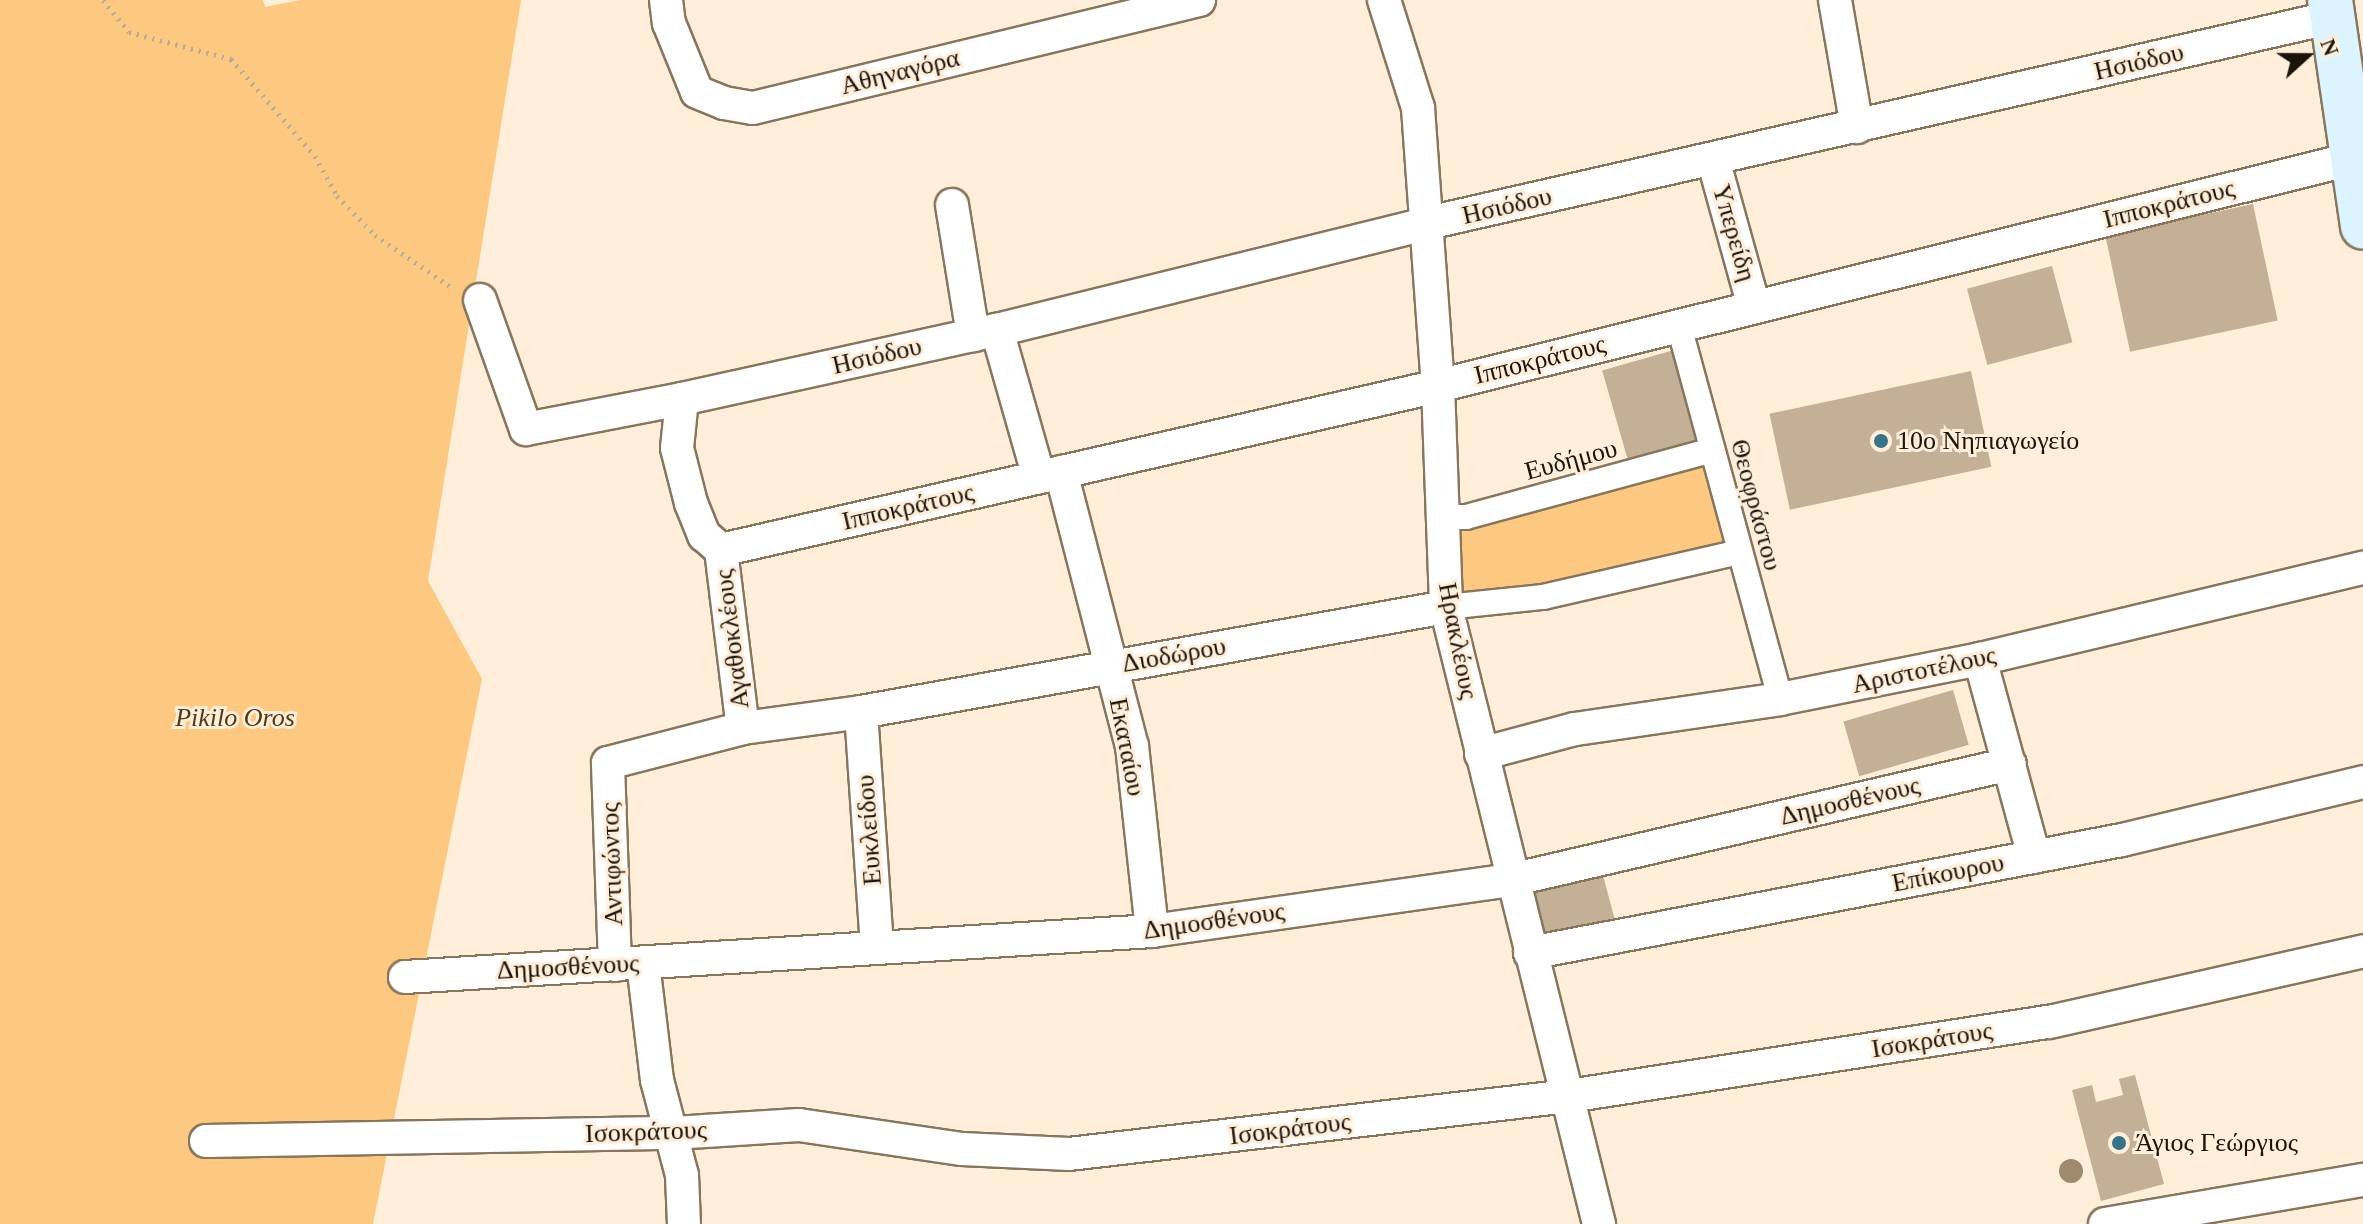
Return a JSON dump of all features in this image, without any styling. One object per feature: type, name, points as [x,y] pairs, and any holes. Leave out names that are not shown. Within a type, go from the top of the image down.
[{"type":"main road","points":[[2332,9],[2363,227]]},
{"type":"street","name":"Αθηναγόρα","points":[[666,0],[669,23],[697,92],[724,103],[753,108],[1199,0]]},
{"type":"street","name":"Ηρακλέους","points":[[1384,0],[1418,108],[1438,386],[1446,607],[1511,880],[1569,1096],[1599,1224]]},
{"type":"street","points":[[1835,0],[1857,127]]},
{"type":"street","name":"Ησιόδου","points":[[480,300],[526,429],[682,399],[985,332],[1428,223],[1857,127],[2332,9]]},
{"type":"street","name":"Ιπποκράτους","points":[[721,550],[1438,386],[2355,158]]},
{"type":"street","name":"Υπερείδη","points":[[1713,159],[1754,307]]},
{"type":"street","name":"Εκαταίου","points":[[952,205],[985,332],[1050,474],[1132,746],[1152,931]]},
{"type":"street","name":"Θεοφράστου","points":[[1679,326],[1780,699]]},
{"type":"street","points":[[682,399],[677,448],[691,503],[704,535],[721,550]]},
{"type":"street","name":"Ευδήμου","points":[[1442,517],[1466,517],[1712,450]]},
{"type":"street","name":"Αγαθοκλέους","points":[[721,550],[743,728]]},
{"type":"street","name":"Διοδώρου","points":[[608,763],[743,728],[861,712],[1446,607],[1543,597],[1740,552]]},
{"type":"street","name":"Αριστοτέλους","points":[[1481,754],[1575,729],[1780,699],[1980,659],[2363,568]]},
{"type":"street","points":[[1980,659],[2034,857]]},
{"type":"street","name":"Ευκλείδου","points":[[861,712],[877,947]]},
{"type":"street","name":"Αντιφώντος","points":[[608,763],[629,964],[657,1080],[674,1133],[682,1175],[684,1224]]},
{"type":"street","name":"Δημοσθένους","points":[[405,977],[1152,931],[1511,880],[2010,764]]},
{"type":"street","name":"Επίκουρου","points":[[1530,953],[2122,840],[2363,782]]},
{"type":"street","name":"Ισοκράτους","points":[[206,1141],[674,1133],[799,1125],[962,1149],[1069,1154],[1569,1096],[2049,1022],[2363,951]]},
{"type":"street","points":[[2105,1224],[2363,1180]]},
{"type":"path","points":[[103,0],[129,32],[231,59],[315,156],[337,196],[375,235],[441,282],[480,300]]},
{"type":"green space","name":"Pikilo Oros","points":[[0,0],[263,0],[265,7],[300,0],[521,0],[428,581],[482,679],[373,1224],[0,1224]]},
{"type":"green space","points":[[1712,450],[1740,552],[1446,607],[1442,517]]},
{"type":"building","points":[[2253,204],[2278,320],[2130,352],[2105,235]]},
{"type":"building","points":[[2052,266],[2072,342],[1987,365],[1967,289]]},
{"type":"building","points":[[1681,348],[1709,447],[1631,470],[1602,371]]},
{"type":"building","name":"10ο Νηπιαγωγείο","points":[[1971,371],[1991,467],[1790,510],[1770,414]]},
{"type":"building","points":[[1953,690],[1969,745],[1859,776],[1843,721]]},
{"type":"building","points":[[1601,868],[1614,918],[1540,938],[1527,888]]},
{"type":"building","name":"Άγιος Γεώργιος","points":[[2135,1075],[2164,1184],[2101,1201],[2072,1090],[2092,1085],[2096,1102],[2123,1095],[2119,1079]]},
{"type":"place","name":"10ο Νηπιαγωγείο","points":[[1881,441]]},
{"type":"place","name":"Άγιος Γεώργιος","points":[[2119,1143]]}]
